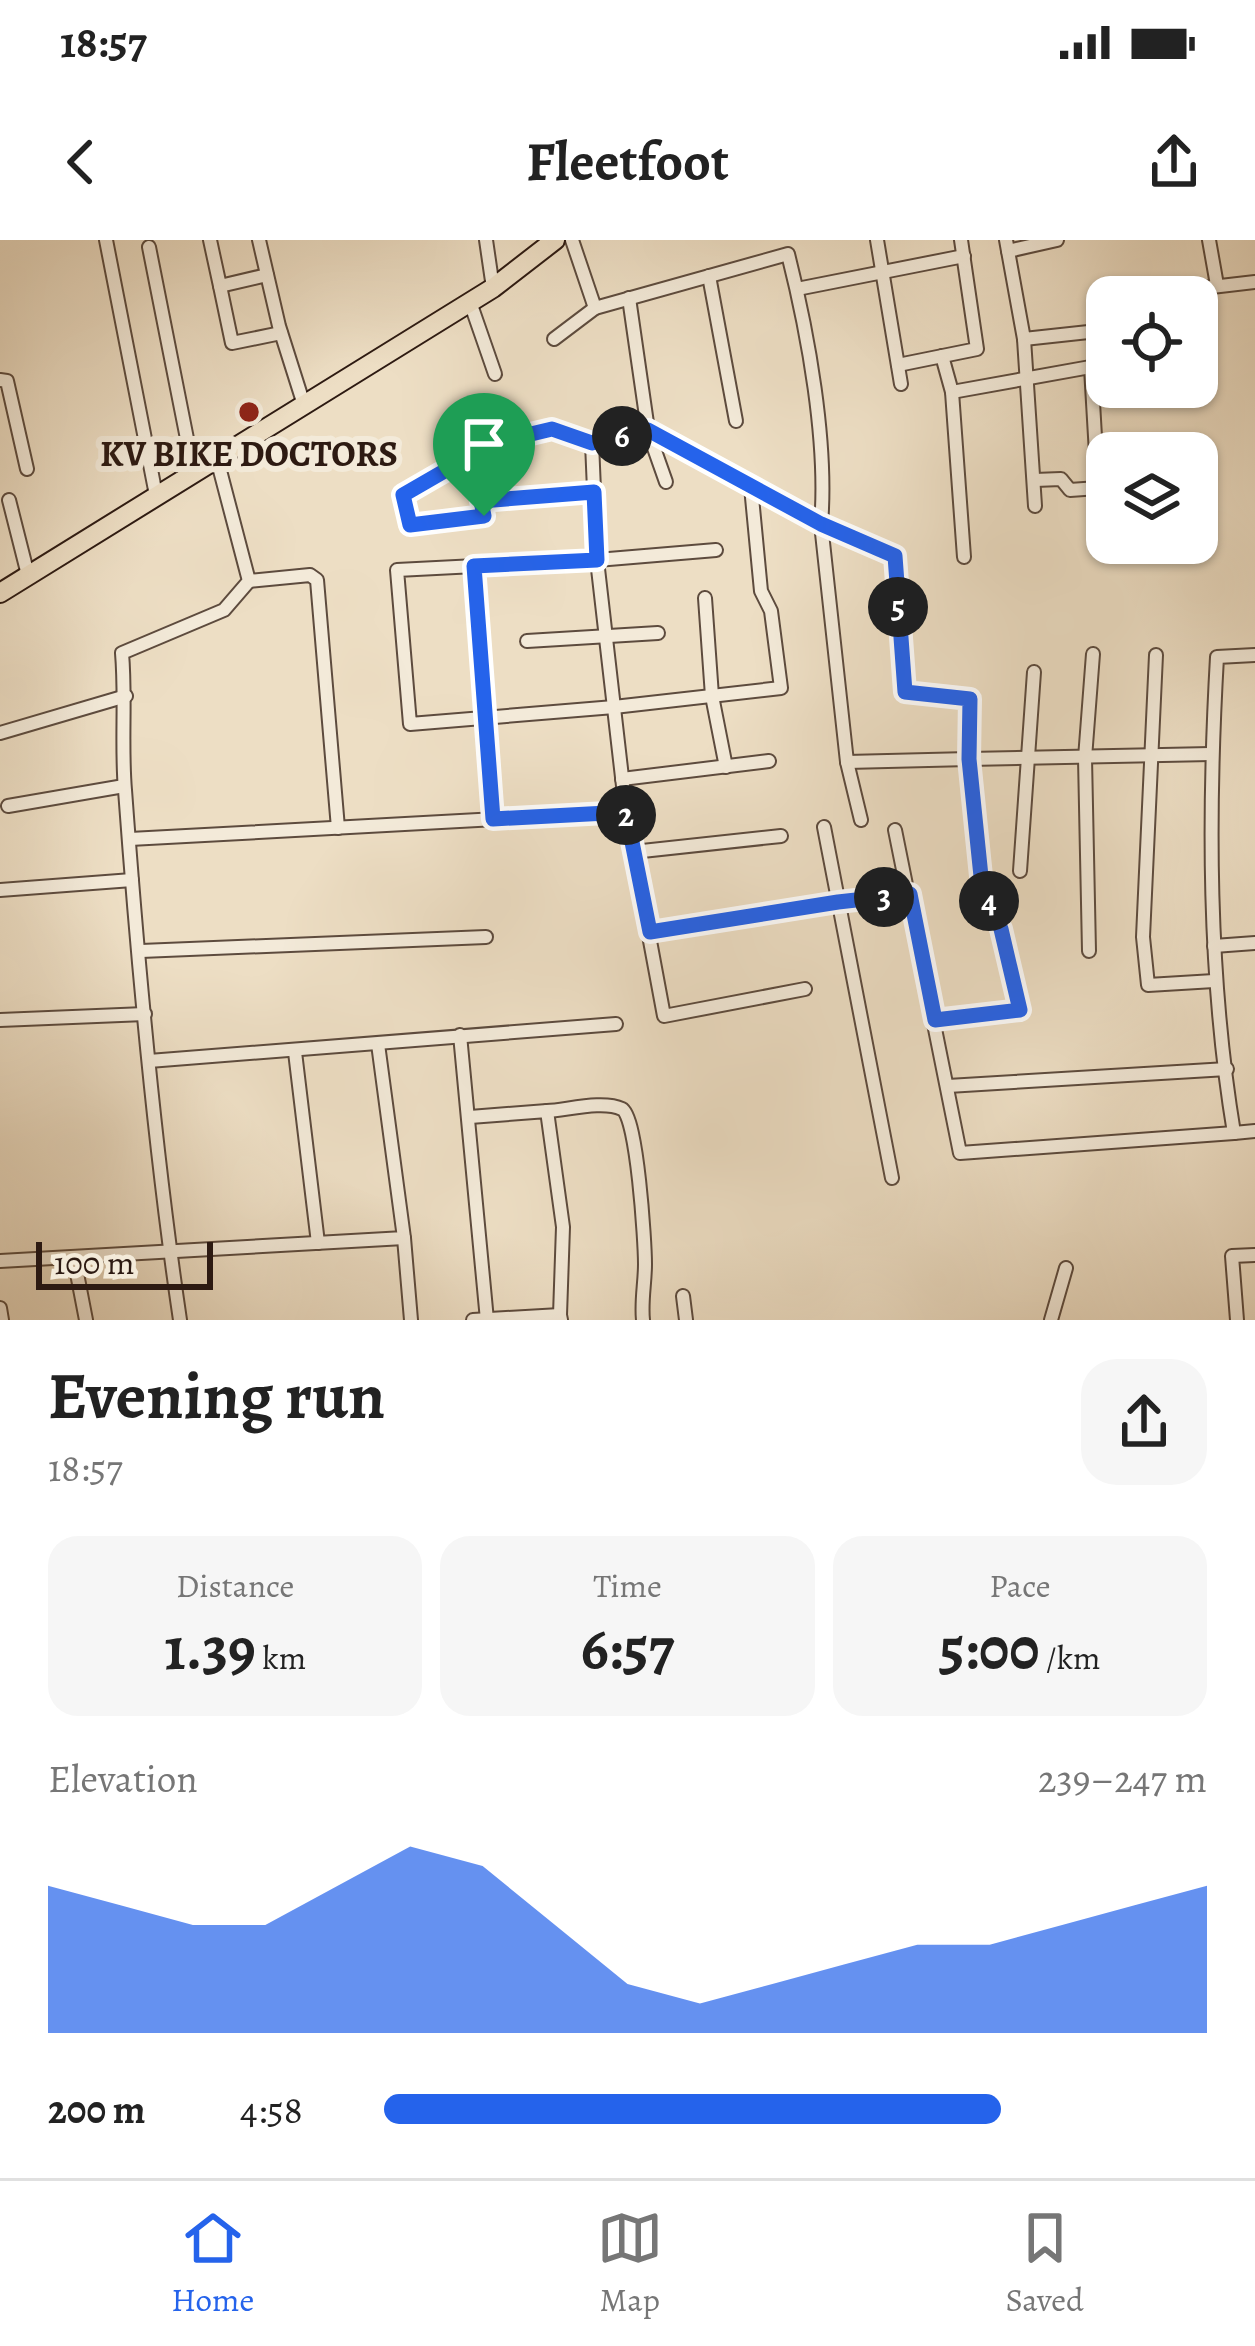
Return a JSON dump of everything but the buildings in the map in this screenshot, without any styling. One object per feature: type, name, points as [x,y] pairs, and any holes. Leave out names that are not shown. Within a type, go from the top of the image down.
[{"type":"main road","points":[[0,592],[493,288],[555,240]]},
{"type":"street","points":[[106,240],[156,495]]},
{"type":"street","points":[[210,240],[232,344],[280,333]]},
{"type":"street","points":[[260,240],[280,333],[304,405]]},
{"type":"street","points":[[486,240],[493,288]]},
{"type":"street","points":[[572,240],[595,308]]},
{"type":"street","points":[[877,240],[901,384]]},
{"type":"street","points":[[898,365],[976,349],[962,240]]},
{"type":"street","points":[[1035,506],[1029,379],[1007,245],[1057,240]]},
{"type":"street","points":[[1209,240],[1215,276]]},
{"type":"street","points":[[149,247],[194,474]]},
{"type":"street","points":[[554,339],[595,308],[709,276],[786,247],[825,482],[821,524],[847,762],[861,820]]},
{"type":"street","points":[[796,289],[964,256]]},
{"type":"street","points":[[220,286],[267,275]]},
{"type":"street","points":[[709,276],[736,421]]},
{"type":"street","points":[[1218,285],[1255,282]]},
{"type":"street","points":[[629,298],[648,430],[666,482]]},
{"type":"street","points":[[470,302],[495,374]]},
{"type":"street","points":[[1024,339],[1086,332]]},
{"type":"street","points":[[942,356],[952,392],[964,557]]},
{"type":"street","points":[[952,392],[1086,369]]},
{"type":"street","points":[[0,380],[7,381],[27,470]]},
{"type":"street","points":[[1035,480],[1061,478],[1070,490],[1098,488],[1093,408]]},
{"type":"street","points":[[472,454],[484,516],[410,525],[403,495],[472,454],[493,443],[552,429],[592,443],[648,430],[821,524],[895,556],[905,692],[970,699],[969,759],[982,886],[1001,929],[1020,1010],[935,1020]]},
{"type":"street","points":[[592,443],[597,560],[626,812],[664,1016],[805,989]]},
{"type":"street","points":[[217,459],[249,581]]},
{"type":"street","points":[[716,550],[397,571],[410,724],[781,688],[771,611],[760,591],[752,487]]},
{"type":"street","points":[[481,501],[594,492]]},
{"type":"street","points":[[9,500],[28,575]]},
{"type":"street","points":[[474,566],[493,819]]},
{"type":"street","points":[[179,1320],[132,880],[124,786],[122,652],[224,610],[249,581],[310,575],[317,580],[338,828]]},
{"type":"street","points":[[704,598],[712,696],[726,766]]},
{"type":"street","points":[[527,641],[658,632]]},
{"type":"street","points":[[1089,951],[1085,758],[1094,654]]},
{"type":"street","points":[[1156,655],[1142,937],[1148,986],[1214,981]]},
{"type":"street","points":[[1234,1133],[1214,981],[1211,754],[1217,657],[1255,656]]},
{"type":"street","points":[[1019,871],[1034,672]]},
{"type":"street","points":[[0,733],[126,696]]},
{"type":"street","points":[[847,762],[1211,754]]},
{"type":"street","points":[[622,779],[769,761]]},
{"type":"street","points":[[8,806],[124,786]]},
{"type":"street","points":[[130,839],[626,812]]},
{"type":"street","points":[[824,827],[892,1178]]},
{"type":"street","points":[[896,830],[961,1153],[1255,1131]]},
{"type":"street","points":[[633,852],[781,836]]},
{"type":"street","points":[[0,890],[132,880]]},
{"type":"street","points":[[650,932],[910,894]]},
{"type":"street","points":[[141,951],[486,937]]},
{"type":"street","points":[[1214,946],[1255,943]]},
{"type":"street","points":[[0,1020],[145,1014]]},
{"type":"street","points":[[149,1061],[616,1024]]},
{"type":"street","points":[[460,1034],[487,1319]]},
{"type":"street","points":[[378,1044],[411,1320]]},
{"type":"street","points":[[295,1052],[318,1243]]},
{"type":"street","points":[[948,1086],[1227,1069]]},
{"type":"street","points":[[470,1117],[608,1107],[628,1115],[645,1265],[643,1320]]},
{"type":"street","points":[[473,1320],[561,1317],[563,1227],[547,1111]]},
{"type":"street","points":[[0,1262],[404,1238]]},
{"type":"street","points":[[1237,1320],[1232,1256],[1255,1255]]},
{"type":"street","points":[[74,1258],[86,1320]]},
{"type":"street","points":[[1051,1320],[1066,1268]]},
{"type":"street","points":[[683,1296],[686,1320]]},
{"type":"street","points":[[0,1308],[2,1320]]},
{"type":"place","name":"KV BIKE DOCTORS","points":[[249,412]]},
{"type":"route","points":[[552,429],[592,443],[648,430],[821,524],[895,556],[905,692],[970,699],[969,759],[982,886],[1001,929],[1020,1010],[935,1020],[910,894],[650,932],[626,812],[493,819],[474,566],[597,560],[594,492],[481,501],[484,516],[410,525],[403,495],[493,443],[552,429]]}]
